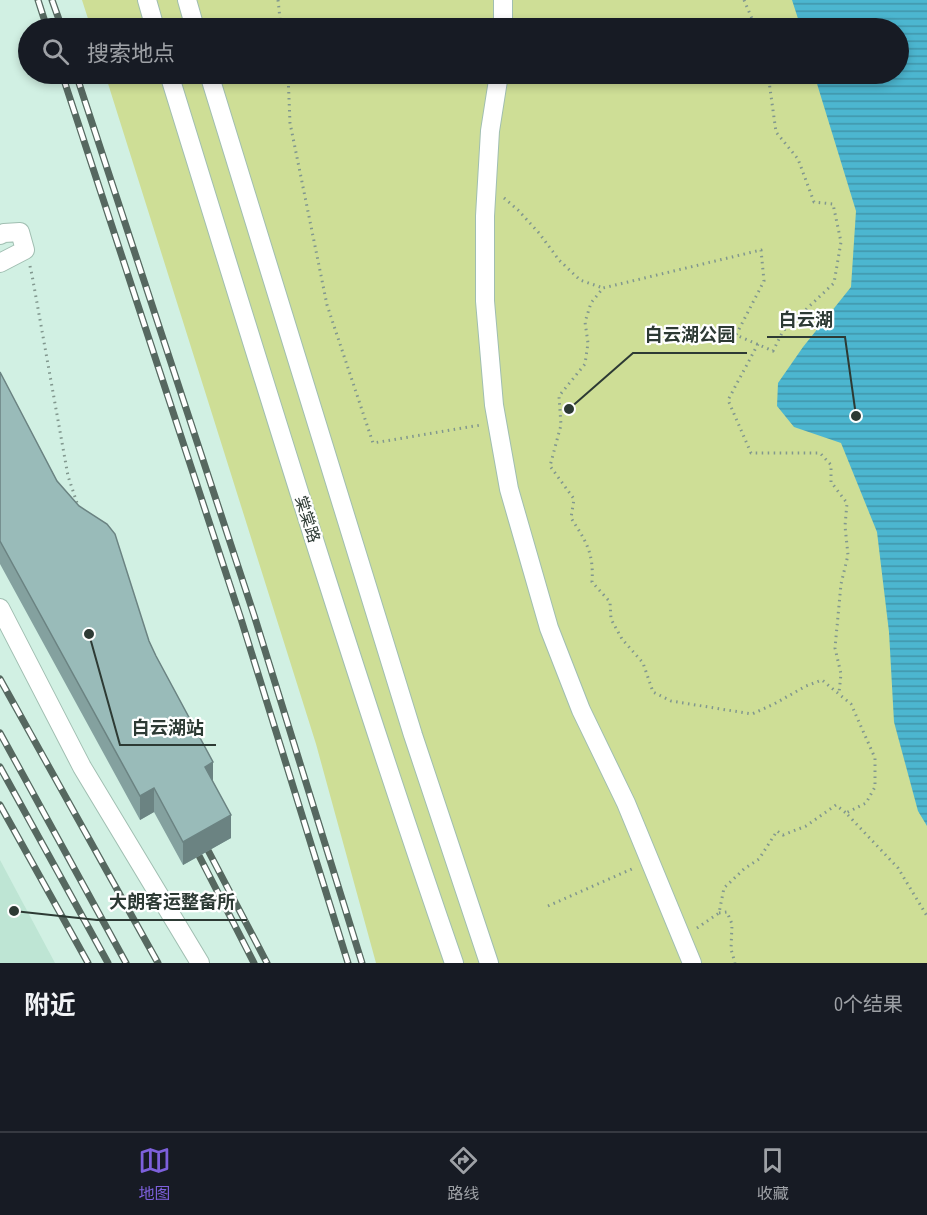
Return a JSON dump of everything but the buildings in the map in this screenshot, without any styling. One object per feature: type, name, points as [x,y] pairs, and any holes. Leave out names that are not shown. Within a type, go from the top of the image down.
[{"type":"street","points":[[147,0],[152,18]]},
{"type":"street","points":[[187,0],[192,18]]},
{"type":"street","points":[[503,0],[503,18]]},
{"type":"street","name":"棠棠路","points":[[172,84],[277,424],[454,963]]},
{"type":"street","points":[[212,84],[412,735],[489,963]]},
{"type":"street","points":[[497,84],[490,130],[485,216],[485,301],[494,405],[509,489],[549,628],[581,711],[626,803],[692,963]]},
{"type":"street","points":[[0,235],[20,232],[25,250],[0,263]]},
{"type":"street","points":[[0,608],[82,767],[200,963]]},
{"type":"path","points":[[278,0],[281,18]]},
{"type":"path","points":[[744,0],[752,18]]},
{"type":"path","points":[[288,84],[290,123],[327,305],[373,442],[497,422]]},
{"type":"path","points":[[487,183],[518,210],[559,260],[580,280],[603,288],[761,250],[764,280],[735,334],[773,351],[783,331],[834,283],[841,242],[833,204],[814,202],[798,159],[776,132],[769,84]]},
{"type":"path","points":[[25,250],[32,275],[68,476],[78,506]]},
{"type":"path","points":[[603,288],[591,303],[585,322],[588,343],[585,364],[559,396],[561,425],[550,466],[574,499],[571,518],[585,540],[593,564],[592,582],[610,602],[610,619],[622,639],[643,663],[653,692],[671,701],[752,714],[822,680],[851,704],[875,759],[875,787],[866,803],[846,813]]},
{"type":"path","points":[[758,344],[728,400],[751,453],[820,453],[831,465],[831,482],[847,503],[845,526],[848,555],[841,584],[835,648],[842,674],[838,693]]},
{"type":"path","points":[[719,913],[724,888],[744,869],[759,859],[777,831],[783,835],[807,826],[836,805],[898,868],[927,916]]},
{"type":"path","points":[[548,906],[650,861]]},
{"type":"path","points":[[683,938],[719,913],[727,912],[732,924],[731,949],[735,963]]},
{"type":"shaded area","points":[[0,860],[55,963],[0,963]]},
{"type":"green space","points":[[82,0],[927,0],[927,963],[376,963],[316,744],[108,84],[909,84],[909,18],[88,18]]},
{"type":"water","points":[[792,0],[927,0],[927,826],[918,811],[894,722],[889,632],[877,532],[841,443],[794,427],[777,406],[778,383],[803,347],[851,287],[856,211],[817,84],[909,84],[909,18],[798,18]]},
{"type":"railway","points":[[38,0],[44,18]]},
{"type":"railway","points":[[52,0],[58,18]]},
{"type":"railway","points":[[65,84],[241,619],[348,963]]},
{"type":"railway","points":[[79,84],[254,615],[362,963]]},
{"type":"railway","points":[[0,679],[158,963]]},
{"type":"railway","points":[[0,733],[126,963]]},
{"type":"railway","points":[[0,767],[108,963]]},
{"type":"railway","points":[[0,805],[88,963]]},
{"type":"railway","points":[[200,835],[267,963]]},
{"type":"railway","points":[[191,840],[254,963]]},
{"type":"place","name":"白云湖公园","points":[[569,409]]},
{"type":"place","name":"白云湖","points":[[856,416]]},
{"type":"place","name":"白云湖站","points":[[89,634]]},
{"type":"place","name":"大朗客运整备所","points":[[14,911]]}]
